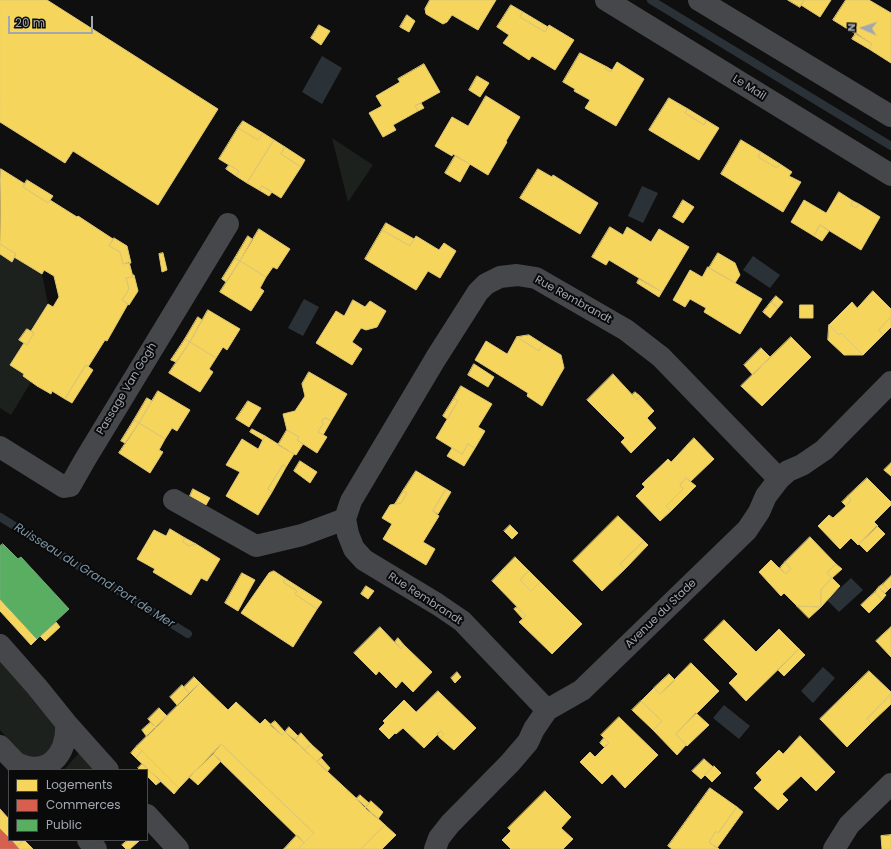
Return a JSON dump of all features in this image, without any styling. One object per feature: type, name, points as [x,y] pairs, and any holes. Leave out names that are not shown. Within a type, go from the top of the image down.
[{"type":"street","name":"Le Mail","points":[[606,0],[891,175]]},
{"type":"street","points":[[699,0],[891,116]]},
{"type":"street","name":"Passage Van Gogh","points":[[0,447],[64,487],[70,486],[228,224]]},
{"type":"street","name":"Rue Rembrandt","points":[[547,710],[462,621],[437,604],[364,560],[354,548],[348,534],[345,519],[350,501],[436,358],[478,292],[486,284],[500,277],[517,275],[536,278],[626,330],[661,357],[779,479]]},
{"type":"street","name":"Avenue du Stade","points":[[435,849],[439,838],[450,824],[510,763],[528,742],[534,729],[547,710],[582,690],[747,530],[759,512],[766,496],[779,479],[788,471],[802,465],[824,450],[891,382]]},
{"type":"street","points":[[174,500],[256,546],[302,536],[345,519]]},
{"type":"street","points":[[0,645],[107,769]]},
{"type":"street","points":[[0,746],[19,766],[36,768],[43,766],[55,759],[60,754],[66,735],[66,723]]},
{"type":"street","points":[[834,849],[849,825],[891,784]]},
{"type":"street","points":[[150,820],[178,849]]},
{"type":"street","points":[[89,841],[96,849]]},
{"type":"shaded area","points":[[322,56],[342,68],[322,104],[302,92]]},
{"type":"shaded area","points":[[332,138],[373,165],[348,202]]},
{"type":"shaded area","points":[[642,186],[658,193],[643,223],[628,216]]},
{"type":"shaded area","points":[[0,254],[12,262],[14,257],[42,274],[48,304],[31,331],[27,329],[20,340],[24,343],[23,376],[31,382],[11,415],[0,408]]},
{"type":"shaded area","points":[[753,256],[780,275],[770,288],[743,270]]},
{"type":"shaded area","points":[[304,299],[319,307],[303,336],[288,328]]},
{"type":"shaded area","points":[[851,578],[863,590],[839,612],[827,600]]},
{"type":"shaded area","points":[[0,661],[60,728],[46,758],[25,759],[0,730]]},
{"type":"shaded area","points":[[823,667],[835,678],[813,703],[801,691]]},
{"type":"shaded area","points":[[724,705],[750,726],[739,739],[713,718]]},
{"type":"shaded area","points":[[78,754],[83,754],[98,769],[65,769]]},
{"type":"building: Logements","points":[[0,0],[47,0],[218,109],[158,205],[73,151],[65,163],[0,122]]},
{"type":"building: Logements","points":[[430,0],[496,0],[478,30],[452,15],[447,22],[443,24],[426,14],[425,9]]},
{"type":"building: Logements","points":[[788,0],[804,0],[800,7]]},
{"type":"building: Logements","points":[[804,0],[831,0],[820,17],[801,5]]},
{"type":"building: Logements","points":[[846,0],[869,0],[891,13],[891,63],[869,49],[872,44],[833,20]]},
{"type":"building: Logements","points":[[511,5],[523,12],[520,17],[545,32],[549,25],[574,40],[555,70],[532,56],[529,60],[503,43],[509,35],[497,27]]},
{"type":"building: Logements","points":[[523,12],[548,27],[545,32],[520,17]]},
{"type":"building: Logements","points":[[407,15],[415,21],[409,32],[400,27]]},
{"type":"building: Logements","points":[[319,25],[330,31],[321,45],[311,38]]},
{"type":"building: Logements","points":[[856,33],[872,44],[869,49],[852,39]]},
{"type":"building: Logements","points":[[580,53],[607,67],[605,69],[611,72],[617,62],[644,79],[616,126],[585,108],[590,100],[574,91],[575,89],[563,82]]},
{"type":"building: Logements","points":[[424,64],[440,92],[415,106],[418,111],[393,125],[396,130],[383,137],[369,113],[382,106],[376,96],[400,82],[398,79]]},
{"type":"building: Logements","points":[[607,67],[612,70],[611,72],[605,69]]},
{"type":"building: Logements","points":[[477,76],[489,83],[480,97],[469,90]]},
{"type":"building: Logements","points":[[486,96],[520,117],[488,175],[453,154],[452,156],[435,146],[452,117],[468,126]]},
{"type":"building: Logements","points":[[669,98],[688,109],[685,113],[704,125],[706,120],[719,128],[699,160],[649,130]]},
{"type":"building: Logements","points":[[421,103],[424,108],[418,111],[415,106]]},
{"type":"building: Logements","points":[[688,109],[706,120],[704,125],[685,113]]},
{"type":"building: Logements","points":[[243,121],[263,133],[258,140],[238,128]]},
{"type":"building: Logements","points":[[238,128],[258,140],[263,133],[274,140],[247,183],[236,176],[239,171],[219,159]]},
{"type":"building: Logements","points":[[274,140],[285,147],[281,154],[301,167],[281,198],[262,186],[259,190],[247,183]]},
{"type":"building: Logements","points":[[741,140],[761,152],[758,157],[777,168],[780,164],[792,172],[789,176],[801,182],[783,212],[721,174]]},
{"type":"building: Logements","points":[[285,147],[305,160],[301,167],[281,154]]},
{"type":"building: Logements","points":[[761,152],[780,164],[777,168],[758,157]]},
{"type":"building: Logements","points":[[455,156],[470,164],[460,182],[445,173]]},
{"type":"building: Logements","points":[[229,165],[239,171],[236,176],[226,169]]},
{"type":"building: Logements","points":[[1,169],[25,184],[23,187],[48,203],[50,200],[113,239],[109,246],[120,252],[123,264],[129,262],[133,277],[126,278],[129,289],[122,300],[128,304],[107,341],[105,340],[88,367],[86,365],[65,399],[52,391],[51,394],[37,386],[23,376],[24,374],[10,365],[24,343],[27,345],[34,333],[31,331],[48,304],[53,307],[59,297],[54,276],[44,270],[42,274],[14,257],[16,254],[0,244]]},
{"type":"building: Logements","points":[[538,169],[552,177],[553,175],[598,203],[580,234],[520,198]]},
{"type":"building: Logements","points":[[27,180],[53,196],[48,203],[23,187]]},
{"type":"building: Logements","points":[[262,186],[272,192],[269,196],[259,190]]},
{"type":"building: Logements","points":[[839,192],[853,201],[851,205],[856,208],[859,204],[880,217],[861,250],[820,225],[814,236],[791,222],[804,200],[826,213]]},
{"type":"building: Logements","points":[[683,200],[694,207],[683,223],[673,217]]},
{"type":"building: Logements","points":[[853,201],[859,204],[856,208],[851,205]]},
{"type":"building: Logements","points":[[386,223],[414,239],[410,246],[382,230]]},
{"type":"building: Logements","points":[[820,225],[829,231],[822,241],[814,236]]},
{"type":"building: Logements","points":[[610,227],[623,235],[627,227],[651,242],[659,229],[689,247],[662,292],[609,260],[606,265],[592,257]]},
{"type":"building: Logements","points":[[259,229],[290,249],[277,269],[273,267],[266,277],[240,261]]},
{"type":"building: Logements","points":[[382,230],[410,246],[416,236],[439,250],[444,243],[456,251],[440,278],[428,271],[416,290],[365,259]]},
{"type":"building: Logements","points":[[248,236],[252,239],[240,261],[235,258]]},
{"type":"building: Logements","points":[[114,238],[127,246],[131,263],[123,264],[120,252],[109,246]]},
{"type":"building: Logements","points":[[0,244],[16,254],[12,262],[0,254]]},
{"type":"building: Logements","points":[[163,253],[167,270],[162,272],[159,254]]},
{"type":"building: Logements","points":[[718,253],[735,263],[740,275],[735,283],[709,268]]},
{"type":"building: Logements","points":[[235,258],[240,261],[226,282],[222,279]]},
{"type":"building: Logements","points":[[240,261],[266,277],[260,288],[264,291],[251,311],[220,292]]},
{"type":"building: Logements","points":[[708,267],[762,299],[740,334],[704,312],[706,308],[690,299],[685,307],[673,300],[690,270],[702,277]]},
{"type":"building: Logements","points":[[132,275],[134,275],[138,291],[129,305],[122,300],[129,289],[126,278],[133,277]]},
{"type":"building: Logements","points":[[639,279],[662,292],[659,297],[637,283]]},
{"type":"building: Logements","points":[[873,291],[891,309],[891,317],[879,330],[883,335],[863,355],[841,333],[839,335],[829,325],[852,302],[857,308]]},
{"type":"building: Logements","points":[[776,296],[783,302],[778,308],[771,302]]},
{"type":"building: Logements","points":[[353,300],[365,307],[370,301],[386,311],[377,327],[366,330],[361,328],[352,342],[362,349],[352,365],[316,343],[336,311],[344,316]]},
{"type":"building: Logements","points":[[771,302],[778,308],[770,318],[763,312]]},
{"type":"building: Logements","points":[[800,305],[813,305],[813,318],[800,318]]},
{"type":"building: Logements","points":[[208,310],[240,329],[227,350],[223,347],[216,358],[190,342]]},
{"type":"building: Logements","points":[[198,317],[202,320],[190,342],[185,339]]},
{"type":"building: Logements","points":[[891,317],[891,327],[883,335],[879,330]]},
{"type":"building: Logements","points":[[829,325],[839,335],[841,333],[863,355],[844,355],[828,340]]},
{"type":"building: Logements","points":[[27,329],[34,333],[27,345],[19,340]]},
{"type":"building: Logements","points":[[529,335],[543,344],[539,351],[517,337]]},
{"type":"building: Logements","points":[[517,337],[539,351],[543,344],[561,355],[564,368],[542,406],[527,396],[528,393],[475,360],[486,341],[507,354]]},
{"type":"building: Logements","points":[[791,337],[811,357],[762,406],[741,386]]},
{"type":"building: Logements","points":[[185,339],[190,342],[176,362],[171,360]]},
{"type":"building: Logements","points":[[190,342],[216,358],[209,369],[213,372],[200,392],[169,373]]},
{"type":"building: Logements","points":[[761,348],[770,357],[753,375],[744,365]]},
{"type":"building: Logements","points":[[474,364],[494,377],[488,387],[468,375]]},
{"type":"building: Logements","points":[[86,365],[93,370],[72,403],[65,399]]},
{"type":"building: Logements","points":[[309,372],[347,394],[331,421],[326,418],[322,420],[323,424],[318,432],[327,437],[317,453],[297,440],[299,437],[287,430],[283,414],[295,411],[305,396],[302,384]]},
{"type":"building: Logements","points":[[613,374],[637,400],[640,396],[654,411],[647,418],[656,428],[631,453],[621,442],[625,438],[587,400]]},
{"type":"building: Logements","points":[[461,386],[492,404],[478,427],[485,431],[475,448],[468,444],[462,454],[436,438],[458,401],[454,398]]},
{"type":"building: Logements","points":[[158,391],[190,410],[177,431],[172,428],[165,439],[139,423]]},
{"type":"building: Logements","points":[[635,392],[640,396],[637,400],[632,395]]},
{"type":"building: Logements","points":[[147,398],[152,401],[139,423],[134,420]]},
{"type":"building: Logements","points":[[454,398],[458,401],[447,419],[443,416]]},
{"type":"building: Logements","points":[[248,401],[261,408],[249,427],[236,419]]},
{"type":"building: Logements","points":[[326,418],[331,421],[323,435],[318,432],[323,424],[322,420]]},
{"type":"building: Logements","points":[[134,420],[139,423],[125,443],[121,441]]},
{"type":"building: Logements","points":[[139,423],[165,439],[159,450],[163,452],[150,473],[119,453]]},
{"type":"building: Logements","points":[[252,429],[265,436],[263,440],[250,432]]},
{"type":"building: Logements","points":[[287,430],[299,437],[297,440],[303,444],[296,455],[278,445]]},
{"type":"building: Logements","points":[[265,436],[294,454],[286,467],[283,465],[268,489],[272,492],[258,515],[226,496],[240,472],[226,465],[242,439],[258,449]]},
{"type":"building: Logements","points":[[694,438],[714,459],[690,482],[686,478],[680,485],[683,489],[666,506],[671,511],[660,521],[636,496],[645,487],[642,484],[668,459],[671,462]]},
{"type":"building: Logements","points":[[468,444],[475,448],[464,466],[447,456],[452,448],[462,454]]},
{"type":"building: Logements","points":[[300,461],[317,472],[310,483],[294,471]]},
{"type":"building: Logements","points":[[891,463],[891,476],[884,470]]},
{"type":"building: Logements","points":[[283,465],[286,467],[272,492],[268,489]]},
{"type":"building: Logements","points":[[416,471],[446,489],[433,511],[439,516],[423,542],[435,549],[426,565],[383,539],[392,524],[382,518],[390,505],[401,503],[407,493],[403,491]]},
{"type":"building: Logements","points":[[686,478],[696,486],[671,511],[666,506],[683,489],[680,485]]},
{"type":"building: Logements","points":[[867,478],[891,502],[891,505],[874,522],[878,526],[858,545],[851,538],[840,549],[818,526],[829,515],[833,518],[846,506],[851,500],[848,496]]},
{"type":"building: Logements","points":[[193,489],[210,498],[206,505],[190,496]]},
{"type":"building: Logements","points":[[446,489],[451,492],[438,514],[433,511]]},
{"type":"building: Logements","points":[[403,491],[407,493],[401,503],[395,504]]},
{"type":"building: Logements","points":[[848,496],[851,500],[846,506],[842,502]]},
{"type":"building: Logements","points":[[618,516],[644,541],[620,564],[625,569],[602,591],[573,561]]},
{"type":"building: Logements","points":[[510,525],[518,533],[512,539],[504,531]]},
{"type":"building: Logements","points":[[877,526],[885,534],[867,552],[859,544]]},
{"type":"building: Logements","points":[[170,529],[185,538],[183,542],[189,546],[196,544],[220,559],[207,581],[201,578],[191,595],[153,572],[155,569],[137,559],[154,530],[166,536]]},
{"type":"building: Logements","points":[[810,537],[836,564],[827,573],[832,578],[821,590],[821,607],[797,606],[784,593],[781,596],[759,572],[771,560],[785,574],[791,569],[785,562]]},
{"type":"building: Logements","points":[[185,538],[196,544],[189,546],[183,542]]},
{"type":"building: Logements","points":[[644,541],[648,545],[625,569],[620,564]]},
{"type":"building: Logements","points":[[515,557],[529,571],[520,580],[531,591],[540,582],[582,624],[552,654],[519,622],[526,616],[492,581]]},
{"type":"building: Logements","points":[[785,562],[791,569],[785,574],[780,568]]},
{"type":"building: Logements","points":[[836,564],[842,569],[832,578],[827,573]]},
{"type":"building: Logements","points":[[274,571],[286,579],[283,582],[297,591],[295,594],[317,609],[293,647],[241,613],[269,573]]},
{"type":"building: Logements","points":[[529,571],[540,582],[531,591],[520,580]]},
{"type":"building: Logements","points":[[242,573],[255,580],[238,611],[225,603]]},
{"type":"building: Logements","points":[[891,576],[891,587],[888,590],[883,584]]},
{"type":"building: Logements","points":[[832,578],[840,586],[821,607],[821,590]]},
{"type":"building: Logements","points":[[286,579],[322,602],[317,609],[295,594],[297,591],[283,582]]},
{"type":"building: Logements","points":[[883,584],[888,590],[885,593],[879,587]]},
{"type":"building: Logements","points":[[366,586],[374,591],[368,599],[361,594]]},
{"type":"building: Logements","points":[[879,587],[886,595],[882,600],[875,592]]},
{"type":"building: Logements","points":[[875,592],[882,600],[869,613],[861,605]]},
{"type":"building: Logements","points":[[0,599],[37,639],[31,645],[0,611]]},
{"type":"building: Logements","points":[[797,606],[821,607],[809,618]]},
{"type":"building: Logements","points":[[517,607],[526,616],[523,619],[514,609]]},
{"type":"building: Logements","points":[[724,620],[756,652],[779,629],[799,649],[746,701],[729,683],[738,674],[704,640]]},
{"type":"building: Logements","points":[[56,622],[60,627],[45,641],[40,636]]},
{"type":"building: Logements","points":[[380,627],[401,649],[404,645],[432,672],[413,692],[402,681],[396,688],[379,671],[376,675],[354,653]]},
{"type":"building: Logements","points":[[891,627],[891,657],[876,641]]},
{"type":"building: Logements","points":[[398,638],[404,645],[401,649],[395,642]]},
{"type":"building: Logements","points":[[799,649],[805,655],[784,676],[778,670]]},
{"type":"building: Logements","points":[[691,663],[719,691],[676,734],[686,745],[677,755],[653,730],[662,721],[641,701],[654,688],[660,694]]},
{"type":"building: Logements","points":[[869,671],[891,692],[891,694],[867,719],[871,723],[847,747],[820,719]]},
{"type":"building: Logements","points":[[457,672],[461,677],[455,683],[451,678]]},
{"type":"building: Logements","points":[[669,674],[675,680],[660,694],[654,688]]},
{"type":"building: Logements","points":[[194,677],[200,683],[189,693],[184,687]]},
{"type":"building: Logements","points":[[200,683],[228,710],[236,702],[260,724],[265,719],[282,735],[285,732],[385,825],[361,849],[298,849],[314,833],[221,744],[179,788],[137,746]]},
{"type":"building: Logements","points":[[182,685],[189,693],[177,705],[170,697]]},
{"type":"building: Logements","points":[[438,691],[476,728],[454,750],[440,738],[444,734],[441,731],[424,748],[403,728],[389,739],[379,729],[385,723],[383,721],[404,700],[416,712]]},
{"type":"building: Logements","points":[[891,694],[891,704],[871,723],[867,719]]},
{"type":"building: Logements","points":[[641,701],[662,721],[653,730],[632,710]]},
{"type":"building: Logements","points":[[159,708],[167,716],[156,728],[148,719]]},
{"type":"building: Logements","points":[[696,713],[709,725],[687,746],[676,734]]},
{"type":"building: Logements","points":[[619,717],[658,755],[625,788],[612,774],[602,784],[580,762],[590,752],[595,757],[609,743],[601,735]]},
{"type":"building: Logements","points":[[275,721],[285,732],[282,735],[270,725]]},
{"type":"building: Logements","points":[[151,722],[156,728],[147,737],[142,730]]},
{"type":"building: Logements","points":[[289,727],[298,736],[295,740],[285,732]]},
{"type":"building: Logements","points":[[441,731],[444,734],[440,738],[437,734]]},
{"type":"building: Logements","points":[[301,733],[311,744],[305,750],[295,740]]},
{"type":"building: Logements","points":[[800,736],[835,772],[816,791],[801,776],[782,794],[788,800],[778,810],[754,788],[762,780],[756,773],[779,750],[783,754]]},
{"type":"building: Logements","points":[[604,738],[609,743],[604,747],[600,743]]},
{"type":"building: Logements","points":[[221,744],[314,833],[304,843],[213,754]]},
{"type":"building: Logements","points":[[311,744],[323,755],[317,762],[305,750]]},
{"type":"building: Logements","points":[[137,746],[142,751],[136,758],[131,753]]},
{"type":"building: Logements","points":[[142,751],[179,788],[174,794],[136,758]]},
{"type":"building: Logements","points":[[213,754],[221,761],[198,785],[189,777]]},
{"type":"building: Logements","points":[[321,758],[330,768],[327,772],[317,762]]},
{"type":"building: Logements","points":[[704,759],[713,767],[701,779],[692,771]]},
{"type":"building: Logements","points":[[142,764],[148,769],[139,769],[138,768]]},
{"type":"building: Logements","points":[[714,766],[721,773],[712,782],[705,775]]},
{"type":"building: Logements","points":[[148,769],[161,781],[156,785],[148,777]]},
{"type":"building: Logements","points":[[710,788],[737,807],[718,833],[716,831],[709,842],[719,849],[672,849],[668,846]]},
{"type":"building: Logements","points":[[545,791],[571,817],[561,828],[573,839],[563,849],[511,849],[502,840],[511,831],[508,828]]},
{"type":"building: Logements","points":[[360,795],[369,803],[365,808],[356,799]]},
{"type":"building: Logements","points":[[371,801],[383,812],[378,819],[365,808]]},
{"type":"building: Logements","points":[[737,807],[743,812],[717,848],[709,842],[716,831],[718,833]]},
{"type":"building: Logements","points":[[0,809],[8,818],[8,837],[0,829]]},
{"type":"building: Logements","points":[[385,825],[396,835],[382,849],[361,849]]},
{"type":"building: Logements","points":[[297,835],[304,843],[298,849],[284,849]]},
{"type":"building: Logements","points":[[891,835],[891,849],[882,849],[881,836]]},
{"type":"building: Logements","points":[[12,841],[23,841],[17,847]]},
{"type":"building: Logements","points":[[25,841],[33,849],[19,849],[17,847]]},
{"type":"building: Logements","points":[[127,841],[139,841],[130,849],[126,849],[122,845]]},
{"type":"building: Commerces","points":[[0,829],[8,837],[8,841],[12,841],[19,849],[0,849]]},
{"type":"building: Public","points":[[3,544],[18,559],[21,557],[69,609],[37,639],[0,599],[0,546]]},
{"type":"waterway","points":[[651,0],[891,146]]},
{"type":"waterway","name":"Ruisseau du Grand Port de Mer","points":[[0,517],[188,634]]}]
